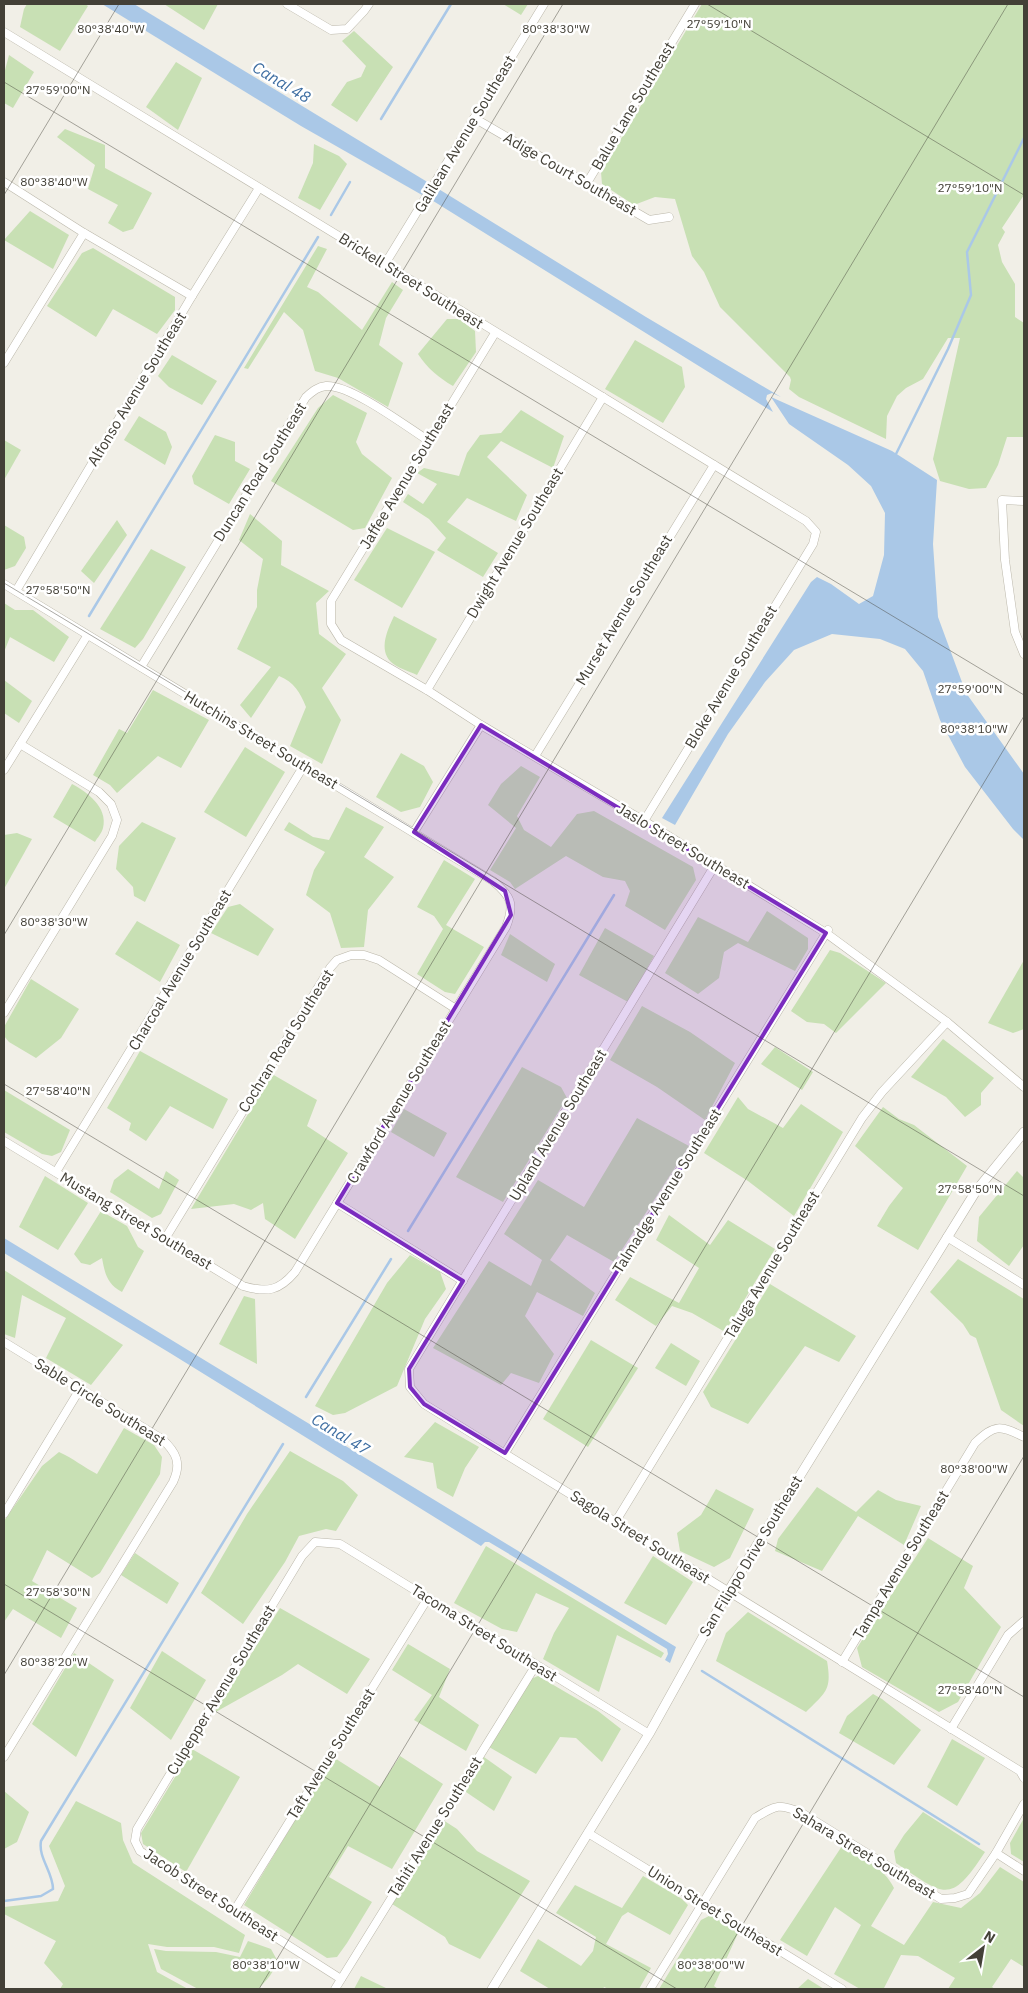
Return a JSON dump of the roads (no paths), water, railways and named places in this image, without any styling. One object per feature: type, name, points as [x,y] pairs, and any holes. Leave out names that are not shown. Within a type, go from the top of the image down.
[{"type":"street","points":[[287,4],[330,30],[348,29],[369,4]]},
{"type":"street","name":"Galilean Avenue Southeast","points":[[385,264],[544,4]]},
{"type":"street","name":"Balue Lane Southeast","points":[[586,183],[695,4]]},
{"type":"street","name":"Brickell Street Southeast","points":[[4,32],[714,464],[806,521],[816,532]]},
{"type":"street","name":"Adige Court Southeast","points":[[474,118],[649,220],[669,217]]},
{"type":"street","points":[[4,182],[84,233],[192,296]]},
{"type":"street","name":"Alfonso Avenue Southeast","points":[[16,591],[192,296],[259,188]]},
{"type":"street","points":[[4,363],[84,233]]},
{"type":"street","name":"Jaffee Avenue Southeast","points":[[331,624],[331,601],[495,332]]},
{"type":"street","name":"Duncan Road Southeast","points":[[141,666],[306,397],[315,389],[326,386],[352,392],[429,440]]},
{"type":"street","name":"Dwight Avenue Southeast","points":[[427,690],[603,397]]},
{"type":"street","name":"Murset Avenue Southeast","points":[[535,756],[714,464]]},
{"type":"street","points":[[1024,501],[1002,500],[1005,560],[1015,632],[1024,654]]},
{"type":"street","name":"Bloke Avenue Southeast","points":[[644,821],[813,544],[816,532]]},
{"type":"street","name":"Hutchins Street Southeast","points":[[4,584],[493,881],[505,891],[511,903]]},
{"type":"street","name":"Jaslo Street Southeast","points":[[331,624],[341,640],[828,931],[947,1022],[1024,1087]]},
{"type":"street","points":[[4,770],[87,636]]},
{"type":"street","points":[[414,832],[481,725]]},
{"type":"street","points":[[4,1012],[112,836],[117,820],[111,804],[100,792],[20,744]]},
{"type":"street","name":"Charcoal Avenue Southeast","points":[[56,1172],[303,766]]},
{"type":"street","name":"Upland Avenue Southeast","points":[[410,1387],[409,1369],[715,865]]},
{"type":"street","name":"Crawford Avenue Southeast","points":[[271,1290],[286,1283],[295,1272],[506,927],[511,915],[511,903]]},
{"type":"street","name":"Talmadge Avenue Southeast","points":[[505,1454],[828,931]]},
{"type":"street","name":"Cochran Road Southeast","points":[[165,1238],[330,968],[337,960],[351,955],[364,955],[380,960],[456,1009]]},
{"type":"street","name":"Taluga Avenue Southeast","points":[[616,1522],[862,1118],[882,1092],[947,1022]]},
{"type":"street","name":"San Filippo Drive Southeast","points":[[492,1989],[649,1734],[728,1592],[947,1237],[976,1191],[1024,1132]]},
{"type":"street","name":"Mustang Street Southeast","points":[[4,1141],[243,1286],[259,1290],[271,1290]]},
{"type":"street","points":[[337,1203],[463,1281]]},
{"type":"street","points":[[947,1237],[1024,1285]]},
{"type":"street","name":"Sable Circle Southeast","points":[[4,1342],[162,1439],[173,1450],[178,1460],[178,1472],[173,1482],[4,1757]]},
{"type":"street","name":"Sagola Street Southeast","points":[[410,1387],[424,1404],[1020,1771],[1024,1778]]},
{"type":"street","points":[[4,1514],[80,1389]]},
{"type":"street","name":"Tampa Avenue Southeast","points":[[842,1662],[975,1443],[988,1431],[1001,1428],[1024,1436]]},
{"type":"street","name":"Tacoma Street Southeast","points":[[315,1542],[340,1544],[649,1734]]},
{"type":"street","name":"Culpepper Avenue Southeast","points":[[135,1841],[138,1829],[302,1556],[315,1542]]},
{"type":"street","name":"Taft Avenue Southeast","points":[[234,1911],[428,1598]]},
{"type":"street","points":[[951,1729],[1008,1635],[1024,1621]]},
{"type":"street","name":"Tahiti Avenue Southeast","points":[[335,1989],[536,1665]]},
{"type":"street","points":[[1024,1804],[996,1853],[1024,1871]]},
{"type":"street","name":"Sahara Street Southeast","points":[[703,1903],[755,1818],[772,1807],[786,1806],[802,1813],[941,1899],[955,1898],[968,1894],[996,1853]]},
{"type":"street","name":"Union Street Southeast","points":[[588,1833],[842,1989]]},
{"type":"street","name":"Jacob Street Southeast","points":[[135,1841],[140,1851],[341,1979]]},
{"type":"street","points":[[650,1989],[703,1903]]},
{"type":"water","points":[[102,4],[134,4],[429,183],[422,195],[301,126]]},
{"type":"water","points":[[437,188],[646,317],[781,397],[772,393],[767,395],[766,399],[773,412],[430,199]]},
{"type":"water","points":[[771,397],[892,451],[937,480],[933,544],[938,617],[966,693],[1024,774],[1024,840],[1013,829],[965,767],[940,720],[923,671],[905,649],[880,639],[832,634],[794,650],[765,682],[728,734],[675,825],[662,818],[811,582],[817,577],[831,584],[859,604],[873,596],[884,555],[885,513],[871,486],[848,465],[789,424]]},
{"type":"water","points":[[4,1238],[676,1647],[670,1663],[665,1660],[668,1654],[667,1649],[489,1542],[485,1542],[481,1546],[170,1353],[4,1253]]},
{"type":"waterway","points":[[381,119],[451,4]]},
{"type":"waterway","points":[[896,454],[948,349],[971,295],[967,252],[1024,138]]},
{"type":"waterway","points":[[331,215],[350,182]]},
{"type":"waterway","points":[[89,616],[318,237]]},
{"type":"waterway","points":[[408,1231],[614,895]]},
{"type":"waterway","points":[[306,1397],[391,1259]]},
{"type":"waterway","points":[[4,1901],[41,1896],[53,1889],[51,1877],[43,1859],[41,1841],[283,1444]]},
{"type":"waterway","points":[[702,1671],[979,1844]]},
{"type":"water label","name":"Canal 48","points":[[282,82]]},
{"type":"water label","name":"Canal 47","points":[[341,1434]]}]
